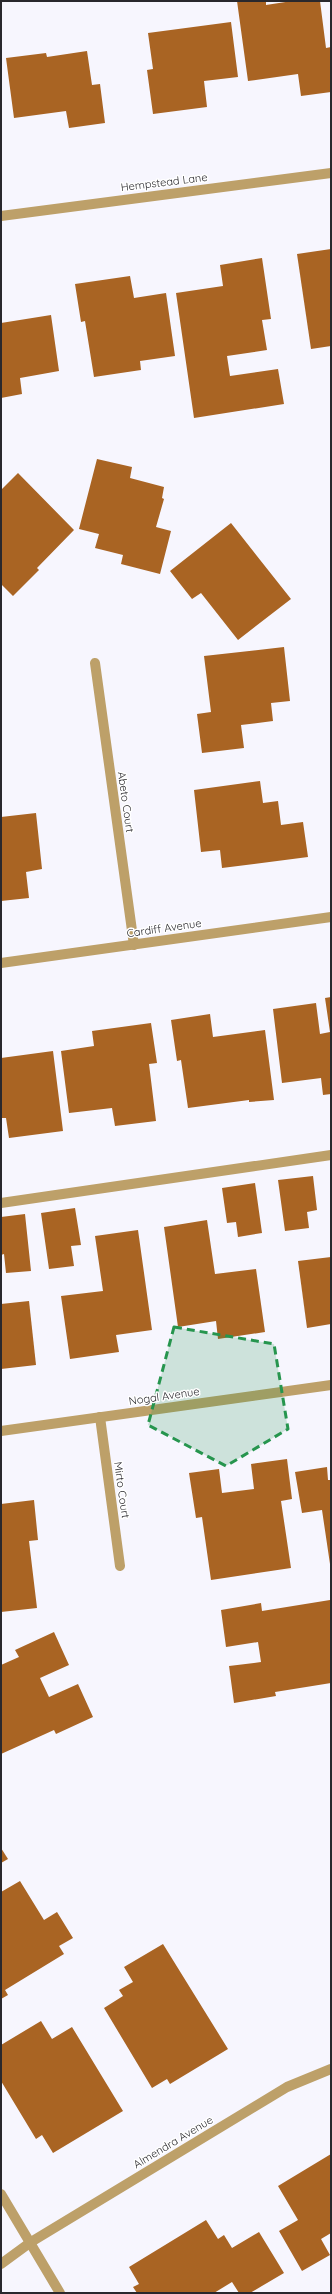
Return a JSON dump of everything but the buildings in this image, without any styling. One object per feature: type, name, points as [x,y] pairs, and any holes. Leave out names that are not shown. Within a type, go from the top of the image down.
[{"type":"street","name":"Hempstead Lane","points":[[1,216],[331,174]]},
{"type":"street","name":"Abeto Court","points":[[95,663],[134,945]]},
{"type":"street","name":"Cardiff Avenue","points":[[1,963],[331,917]]},
{"type":"street","points":[[1,1203],[331,1155]]},
{"type":"street","name":"Nogal Avenue","points":[[1,1431],[331,1385]]},
{"type":"street","name":"Mirto Court","points":[[100,1417],[120,1566]]},
{"type":"street","name":"Almendra Avenue","points":[[1,2264],[30,2242],[287,2087],[331,2069]]},
{"type":"street","points":[[1,2194],[60,2293]]},
{"type":"highlighted area","points":[[174,1327],[274,1344],[288,1429],[226,1466],[148,1425]]}]
